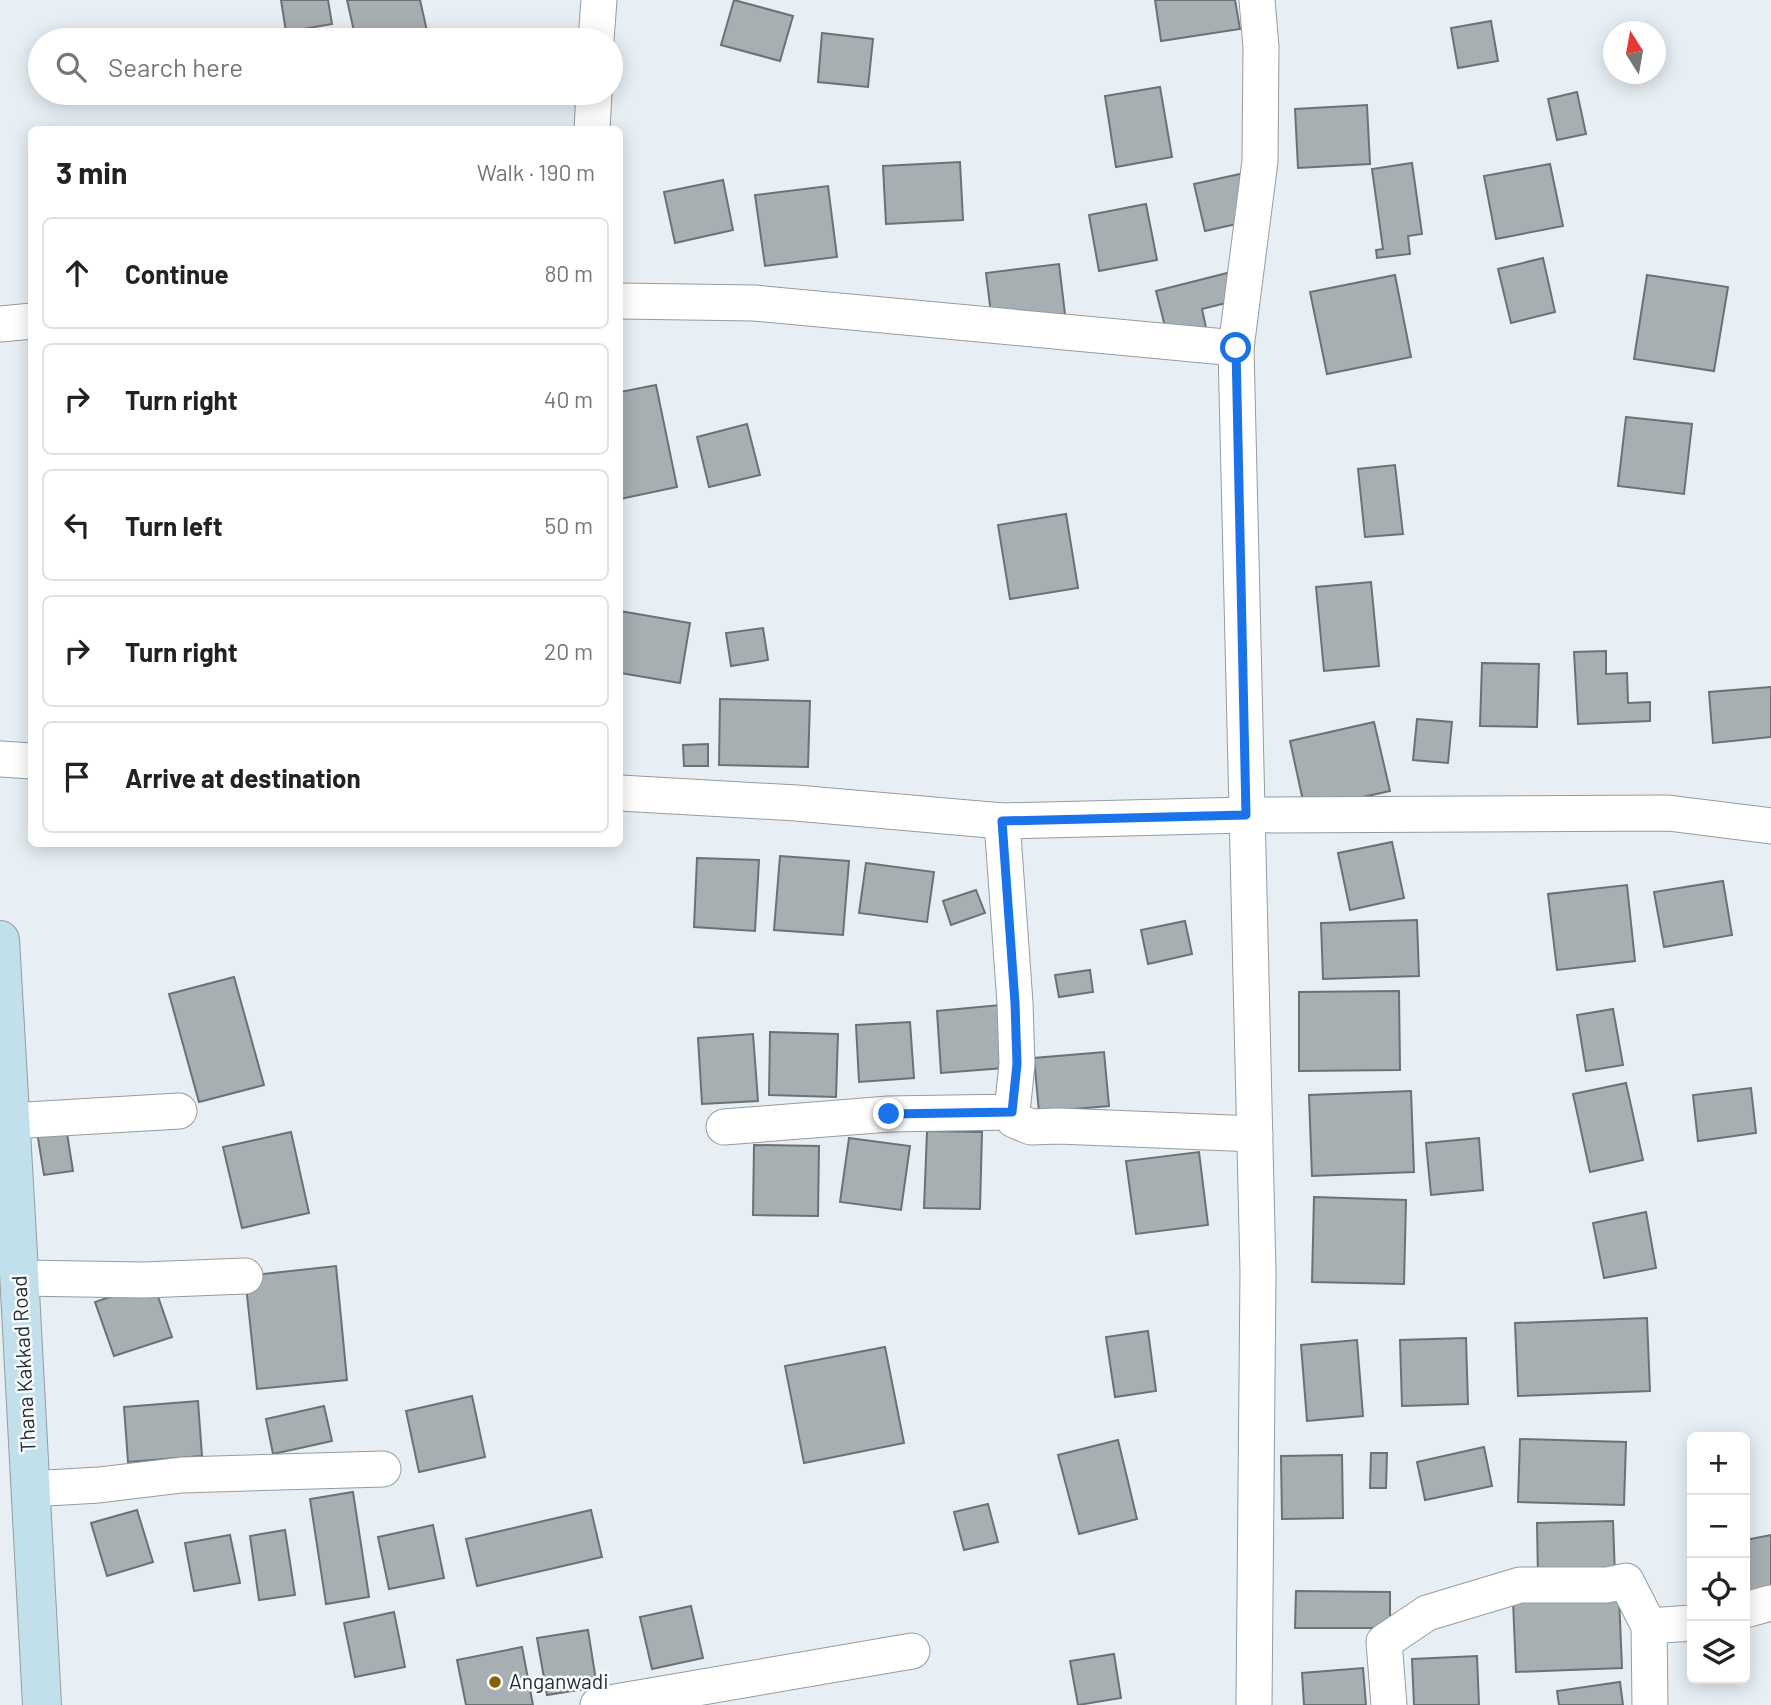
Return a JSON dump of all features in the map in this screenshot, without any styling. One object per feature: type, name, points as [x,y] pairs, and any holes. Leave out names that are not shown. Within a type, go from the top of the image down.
[{"type":"main road","name":"Thana Kakkad Road","points":[[0,940],[41,1705]]},
{"type":"street","points":[[597,28],[599,0]]},
{"type":"street","points":[[1254,1705],[1258,1286],[1236,348],[1260,161],[1261,47],[1257,0]]},
{"type":"street","points":[[592,126],[593,105]]},
{"type":"street","points":[[623,301],[754,303],[1236,348]]},
{"type":"street","points":[[0,324],[28,321]]},
{"type":"street","points":[[0,759],[28,761]]},
{"type":"street","points":[[623,793],[796,803],[1002,821],[1246,815],[1668,813],[1771,826]]},
{"type":"street","points":[[1002,821],[1016,1028],[1017,1064],[1012,1112],[1014,1120],[1031,1127],[1255,1134]]},
{"type":"street","points":[[10,1121],[179,1111]]},
{"type":"street","points":[[724,1127],[889,1114],[1012,1112]]},
{"type":"street","points":[[19,1278],[144,1280],[245,1276]]},
{"type":"street","points":[[30,1489],[99,1485],[182,1475],[383,1469]]},
{"type":"street","points":[[1389,1705],[1384,1642],[1427,1613],[1520,1585],[1607,1585],[1626,1581],[1648,1626],[1650,1705]]},
{"type":"street","points":[[1750,1609],[1771,1603]]},
{"type":"street","points":[[1648,1626],[1687,1623]]},
{"type":"street","points":[[598,1705],[912,1651]]},
{"type":"building","points":[[281,0],[328,0],[332,24],[285,28]]},
{"type":"building","points":[[347,0],[420,0],[426,28],[353,28]]},
{"type":"building","points":[[734,0],[793,16],[780,61],[721,45]]},
{"type":"building","points":[[1155,0],[1235,0],[1240,29],[1161,41]]},
{"type":"building","points":[[1491,21],[1498,61],[1458,68],[1451,28]]},
{"type":"building","points":[[822,33],[873,39],[868,87],[818,82]]},
{"type":"building","points":[[1160,87],[1172,157],[1116,167],[1105,96]]},
{"type":"building","points":[[1577,92],[1586,134],[1557,140],[1548,99]]},
{"type":"building","points":[[1367,105],[1370,164],[1298,168],[1295,109]]},
{"type":"building","points":[[960,162],[963,220],[886,224],[883,166]]},
{"type":"building","points":[[1412,163],[1422,234],[1408,236],[1410,254],[1377,258],[1376,250],[1383,249],[1372,169]]},
{"type":"building","points":[[1550,164],[1563,226],[1496,239],[1484,176]]},
{"type":"building","points":[[1240,174],[1250,221],[1205,231],[1194,184]]},
{"type":"building","points":[[723,180],[733,230],[675,243],[664,192]]},
{"type":"building","points":[[828,186],[837,257],[765,266],[755,195]]},
{"type":"building","points":[[1146,204],[1157,260],[1099,271],[1089,215]]},
{"type":"building","points":[[1543,258],[1555,312],[1511,323],[1498,269]]},
{"type":"building","points":[[1059,264],[1065,314],[992,322],[986,273]]},
{"type":"building","points":[[1231,272],[1238,300],[1202,309],[1207,332],[1169,342],[1156,291]]},
{"type":"building","points":[[1395,275],[1411,357],[1327,374],[1310,292]]},
{"type":"building","points":[[1647,275],[1728,287],[1714,371],[1634,359]]},
{"type":"building","points":[[656,385],[677,487],[623,498],[623,391]]},
{"type":"building","points":[[1626,417],[1692,424],[1684,494],[1618,486]]},
{"type":"building","points":[[747,424],[760,475],[709,487],[697,437]]},
{"type":"building","points":[[1395,465],[1403,534],[1365,537],[1358,469]]},
{"type":"building","points":[[1066,514],[1078,588],[1010,599],[998,525]]},
{"type":"building","points":[[1371,582],[1379,666],[1324,671],[1316,587]]},
{"type":"building","points":[[623,612],[690,623],[680,683],[623,674]]},
{"type":"building","points":[[763,628],[768,660],[731,666],[726,633]]},
{"type":"building","points":[[1606,651],[1606,674],[1627,673],[1628,703],[1650,702],[1650,721],[1578,724],[1574,652]]},
{"type":"building","points":[[1482,663],[1539,664],[1537,727],[1480,726]]},
{"type":"building","points":[[1771,687],[1771,737],[1713,743],[1709,692]]},
{"type":"building","points":[[720,699],[810,701],[808,767],[719,765]]},
{"type":"building","points":[[1417,719],[1452,722],[1448,763],[1413,760]]},
{"type":"building","points":[[1374,722],[1390,791],[1305,810],[1290,741]]},
{"type":"building","points":[[708,744],[708,766],[684,766],[683,745]]},
{"type":"building","points":[[1392,842],[1404,898],[1350,910],[1338,853]]},
{"type":"building","points":[[780,856],[849,861],[843,935],[774,930]]},
{"type":"building","points":[[697,858],[759,860],[755,931],[694,927]]},
{"type":"building","points":[[866,863],[934,872],[927,922],[859,913]]},
{"type":"building","points":[[1723,881],[1732,935],[1664,947],[1654,892]]},
{"type":"building","points":[[1627,885],[1635,961],[1557,970],[1548,894]]},
{"type":"building","points":[[976,890],[985,913],[951,925],[943,901]]},
{"type":"building","points":[[1417,920],[1419,976],[1323,979],[1321,923]]},
{"type":"building","points":[[1185,921],[1192,954],[1148,964],[1141,930]]},
{"type":"building","points":[[1090,970],[1093,992],[1059,997],[1055,975]]},
{"type":"building","points":[[234,977],[264,1085],[199,1102],[169,994]]},
{"type":"building","points":[[1399,991],[1400,1070],[1299,1071],[1299,992]]},
{"type":"building","points":[[1000,1005],[1004,1068],[941,1073],[937,1011]]},
{"type":"building","points":[[1613,1009],[1623,1065],[1586,1071],[1577,1015]]},
{"type":"building","points":[[910,1022],[914,1078],[859,1082],[856,1025]]},
{"type":"building","points":[[770,1032],[838,1034],[836,1097],[769,1095]]},
{"type":"building","points":[[753,1034],[758,1101],[702,1104],[698,1038]]},
{"type":"building","points":[[1104,1052],[1109,1106],[1039,1112],[1034,1058]]},
{"type":"building","points":[[1626,1083],[1643,1160],[1590,1172],[1573,1094]]},
{"type":"building","points":[[1751,1088],[1756,1133],[1698,1141],[1693,1095]]},
{"type":"building","points":[[1411,1091],[1414,1172],[1312,1176],[1309,1095]]},
{"type":"building","points":[[66,1127],[73,1171],[44,1175],[37,1132]]},
{"type":"building","points":[[927,1131],[982,1132],[980,1209],[924,1208]]},
{"type":"building","points":[[291,1132],[309,1213],[242,1228],[223,1147]]},
{"type":"building","points":[[849,1138],[910,1146],[901,1210],[840,1202]]},
{"type":"building","points":[[1479,1138],[1483,1190],[1431,1195],[1426,1143]]},
{"type":"building","points":[[754,1145],[819,1146],[818,1216],[753,1215]]},
{"type":"building","points":[[1199,1152],[1208,1225],[1136,1234],[1126,1161]]},
{"type":"building","points":[[1314,1197],[1406,1200],[1404,1284],[1312,1282]]},
{"type":"building","points":[[1646,1212],[1656,1268],[1604,1278],[1593,1223]]},
{"type":"building","points":[[336,1266],[347,1380],[257,1389],[245,1276]]},
{"type":"building","points":[[153,1282],[172,1337],[114,1356],[95,1302]]},
{"type":"building","points":[[1647,1318],[1650,1391],[1518,1396],[1515,1323]]},
{"type":"building","points":[[1148,1331],[1156,1391],[1115,1397],[1106,1337]]},
{"type":"building","points":[[1466,1338],[1468,1404],[1402,1406],[1400,1340]]},
{"type":"building","points":[[1357,1340],[1363,1416],[1307,1421],[1301,1345]]},
{"type":"building","points":[[885,1347],[904,1443],[804,1463],[785,1366]]},
{"type":"building","points":[[472,1396],[485,1457],[419,1472],[406,1411]]},
{"type":"building","points":[[198,1401],[202,1456],[128,1462],[124,1407]]},
{"type":"building","points":[[324,1406],[332,1441],[273,1454],[266,1419]]},
{"type":"building","points":[[1520,1439],[1626,1442],[1624,1505],[1518,1502]]},
{"type":"building","points":[[1118,1440],[1137,1519],[1079,1534],[1058,1455]]},
{"type":"building","points":[[1484,1447],[1492,1486],[1425,1500],[1417,1462]]},
{"type":"building","points":[[1371,1453],[1387,1453],[1386,1488],[1370,1488]]},
{"type":"building","points":[[1342,1455],[1343,1518],[1282,1519],[1281,1456]]},
{"type":"building","points":[[353,1492],[369,1597],[326,1604],[310,1499]]},
{"type":"building","points":[[988,1504],[998,1542],[964,1550],[954,1512]]},
{"type":"building","points":[[137,1510],[153,1562],[107,1576],[91,1523]]},
{"type":"building","points":[[591,1510],[602,1557],[477,1586],[466,1539]]},
{"type":"building","points":[[1613,1521],[1615,1576],[1538,1578],[1537,1523]]},
{"type":"building","points":[[433,1525],[444,1578],[389,1589],[378,1537]]},
{"type":"building","points":[[285,1530],[295,1595],[259,1600],[250,1536]]},
{"type":"building","points":[[230,1535],[240,1583],[194,1591],[185,1543]]},
{"type":"building","points":[[1771,1535],[1771,1591],[1750,1594],[1750,1539]]},
{"type":"building","points":[[1296,1591],[1390,1592],[1390,1628],[1295,1628]]},
{"type":"building","points":[[1619,1596],[1622,1668],[1516,1672],[1513,1601]]},
{"type":"building","points":[[691,1606],[703,1658],[652,1669],[640,1617]]},
{"type":"building","points":[[394,1612],[405,1667],[355,1677],[344,1623]]},
{"type":"building","points":[[588,1630],[597,1687],[547,1695],[537,1638]]},
{"type":"building","name":"Anganwadi","points":[[522,1647],[533,1705],[466,1705],[457,1660]]},
{"type":"building","points":[[1114,1654],[1121,1698],[1078,1705],[1070,1661]]},
{"type":"building","points":[[1477,1656],[1479,1705],[1414,1705],[1412,1659]]},
{"type":"building","points":[[1363,1668],[1366,1705],[1304,1705],[1302,1673]]},
{"type":"building","points":[[1620,1682],[1623,1705],[1559,1705],[1557,1691]]},
{"type":"place","name":"Anganwadi","points":[[495,1682]]},
{"type":"route","points":[[889,1114],[1012,1112],[1017,1064],[1015,1003],[1002,821],[1246,815],[1236,348]]}]
